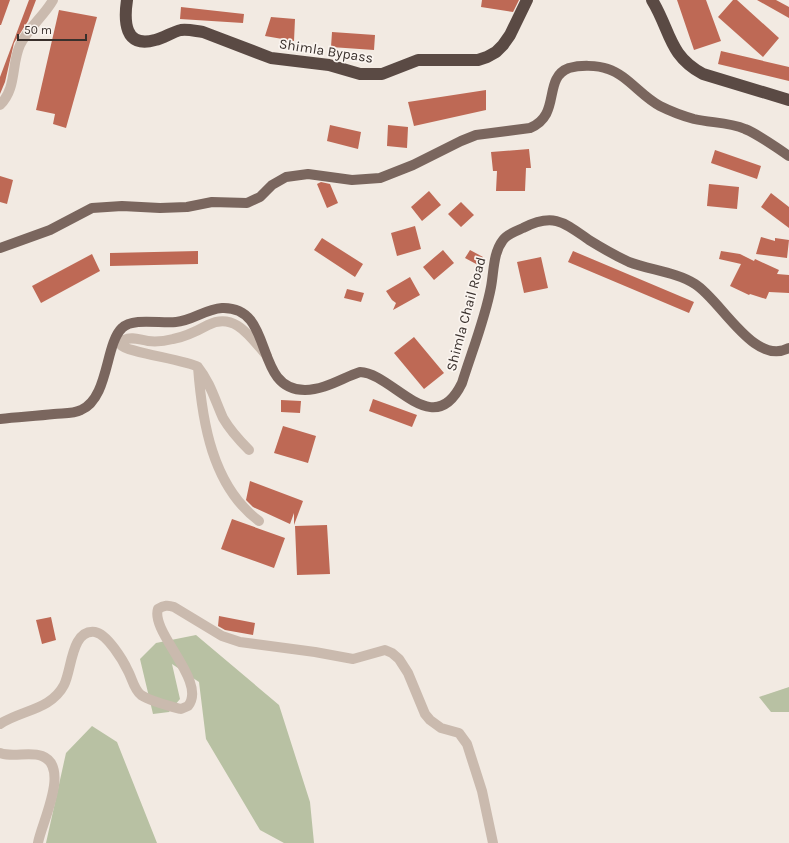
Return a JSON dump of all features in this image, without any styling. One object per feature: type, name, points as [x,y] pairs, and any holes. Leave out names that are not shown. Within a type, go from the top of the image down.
[{"type":"highway","name":"Shimla Bypass","points":[[126,0],[126,28],[132,37],[140,41],[154,40],[182,30],[192,30],[202,32],[271,58],[329,65],[370,75],[382,74],[418,60],[478,60],[487,57],[496,52],[503,45],[510,35],[527,0]]},
{"type":"highway","points":[[652,0],[676,52],[692,68],[703,74],[789,100]]},
{"type":"main road","points":[[0,248],[50,230],[80,213],[98,207],[122,206],[160,208],[187,207],[212,202],[247,203],[260,197],[272,185],[286,177],[308,174],[352,180],[380,178],[414,166],[467,138],[476,135],[530,128],[537,125],[547,115],[556,79],[563,72],[576,67],[596,66],[609,69],[644,96],[660,106],[694,119],[730,124],[745,129],[789,156]]},
{"type":"main road","name":"Shimla Chail Road","points":[[0,419],[81,410],[93,401],[104,378],[121,328],[132,323],[182,321],[206,310],[223,308],[232,309],[248,316],[253,321],[273,372],[283,382],[296,388],[305,390],[317,388],[360,372],[366,372],[381,379],[409,400],[419,404],[440,405],[449,402],[454,397],[462,383],[491,287],[494,263],[502,241],[509,234],[528,226],[549,221],[565,223],[601,247],[630,262],[688,280],[696,284],[705,291],[749,339],[762,349],[773,352],[781,352],[789,348]]},
{"type":"street","points":[[0,105],[7,97],[12,87],[17,55],[21,43],[53,0]]},
{"type":"street","points":[[249,450],[235,437],[224,419],[208,382],[198,367],[167,357],[127,349],[121,345],[124,340],[129,338],[149,341],[173,339],[210,324],[227,321],[236,324],[246,331],[267,356]]},
{"type":"street","points":[[198,367],[204,423],[214,453],[226,482],[242,506],[259,521]]},
{"type":"street","points":[[0,724],[44,705],[55,697],[64,686],[79,639],[87,633],[94,632],[101,634],[118,653],[141,695],[181,709],[188,706],[192,696],[184,667],[164,633],[158,617],[158,609],[162,606],[174,607],[222,636],[240,642],[315,652],[353,659],[385,650],[392,653],[403,664],[430,720],[441,728],[459,734],[467,744],[482,792],[493,843]]},
{"type":"street","points":[[0,753],[43,756],[50,760],[54,768],[50,809],[38,843]]},
{"type":"green space","points":[[196,635],[279,705],[310,802],[314,843],[284,843],[260,830],[206,739],[199,682],[172,664],[180,699],[169,712],[153,714],[140,659],[156,643]]},
{"type":"green space","points":[[789,687],[789,712],[771,712],[759,697]]},
{"type":"green space","points":[[92,726],[117,742],[157,843],[46,843],[66,753]]},
{"type":"building","points":[[0,0],[10,0],[1,25],[0,25]]},
{"type":"building","points":[[29,0],[36,0],[28,21],[14,43],[5,82],[0,94],[0,77]]},
{"type":"building","points":[[482,0],[519,0],[513,12],[481,7]]},
{"type":"building","points":[[677,0],[706,0],[721,41],[694,50]]},
{"type":"building","points":[[733,0],[737,0],[779,38],[763,57],[718,17]]},
{"type":"building","points":[[757,0],[776,0],[789,7],[789,18]]},
{"type":"building","points":[[181,7],[244,14],[243,23],[180,19]]},
{"type":"building","points":[[59,10],[97,17],[66,128],[53,124],[55,114],[36,110]]},
{"type":"building","points":[[271,17],[295,19],[294,41],[265,36]]},
{"type":"building","points":[[332,32],[375,35],[374,50],[331,47]]},
{"type":"building","points":[[721,51],[789,67],[789,81],[718,64]]},
{"type":"building","points":[[486,90],[486,110],[414,126],[408,102]]},
{"type":"building","points":[[330,125],[361,132],[358,149],[327,141]]},
{"type":"building","points":[[388,125],[408,127],[407,148],[387,146]]},
{"type":"building","points":[[529,149],[531,168],[526,168],[525,191],[496,191],[497,171],[493,171],[491,152]]},
{"type":"building","points":[[715,150],[761,166],[757,179],[711,163]]},
{"type":"building","points":[[0,176],[13,180],[7,204],[0,202]]},
{"type":"building","points":[[321,182],[330,184],[338,203],[327,208],[317,184]]},
{"type":"building","points":[[709,184],[739,187],[737,209],[707,206]]},
{"type":"building","points":[[429,191],[441,205],[422,221],[411,207]]},
{"type":"building","points":[[771,193],[789,207],[789,228],[761,207]]},
{"type":"building","points":[[461,202],[474,215],[461,227],[448,214]]},
{"type":"building","points":[[415,226],[421,249],[397,256],[391,233]]},
{"type":"building","points":[[761,237],[775,241],[775,238],[789,240],[787,258],[756,254]]},
{"type":"building","points":[[322,238],[363,264],[355,277],[314,250]]},
{"type":"building","points":[[443,250],[454,263],[434,280],[423,267]]},
{"type":"building","points":[[470,250],[483,257],[478,265],[465,258]]},
{"type":"building","points":[[198,251],[198,264],[110,266],[110,253]]},
{"type":"building","points":[[573,251],[694,302],[689,313],[568,262]]},
{"type":"building","points":[[721,251],[740,254],[754,261],[755,259],[779,270],[777,274],[789,275],[789,293],[769,292],[766,299],[750,294],[749,295],[730,286],[741,264],[719,259]]},
{"type":"building","points":[[92,254],[100,271],[41,303],[32,286]]},
{"type":"building","points":[[541,257],[548,288],[524,293],[517,262]]},
{"type":"building","points":[[410,277],[420,295],[393,310],[396,303],[386,291]]},
{"type":"building","points":[[347,289],[364,293],[361,302],[344,298]]},
{"type":"building","points":[[414,337],[444,373],[424,389],[394,353]]},
{"type":"building","points":[[373,399],[417,415],[412,427],[369,411]]},
{"type":"building","points":[[281,400],[301,401],[300,413],[281,412]]},
{"type":"building","points":[[283,426],[316,436],[308,463],[274,453]]},
{"type":"building","points":[[250,481],[303,501],[294,525],[294,513],[290,524],[253,507],[246,500]]},
{"type":"building","points":[[232,519],[285,538],[274,568],[221,549]]},
{"type":"building","points":[[327,525],[330,574],[297,575],[295,526]]},
{"type":"building","points":[[219,616],[255,623],[253,635],[225,630],[218,626]]},
{"type":"building","points":[[51,617],[56,640],[42,644],[36,620]]}]
